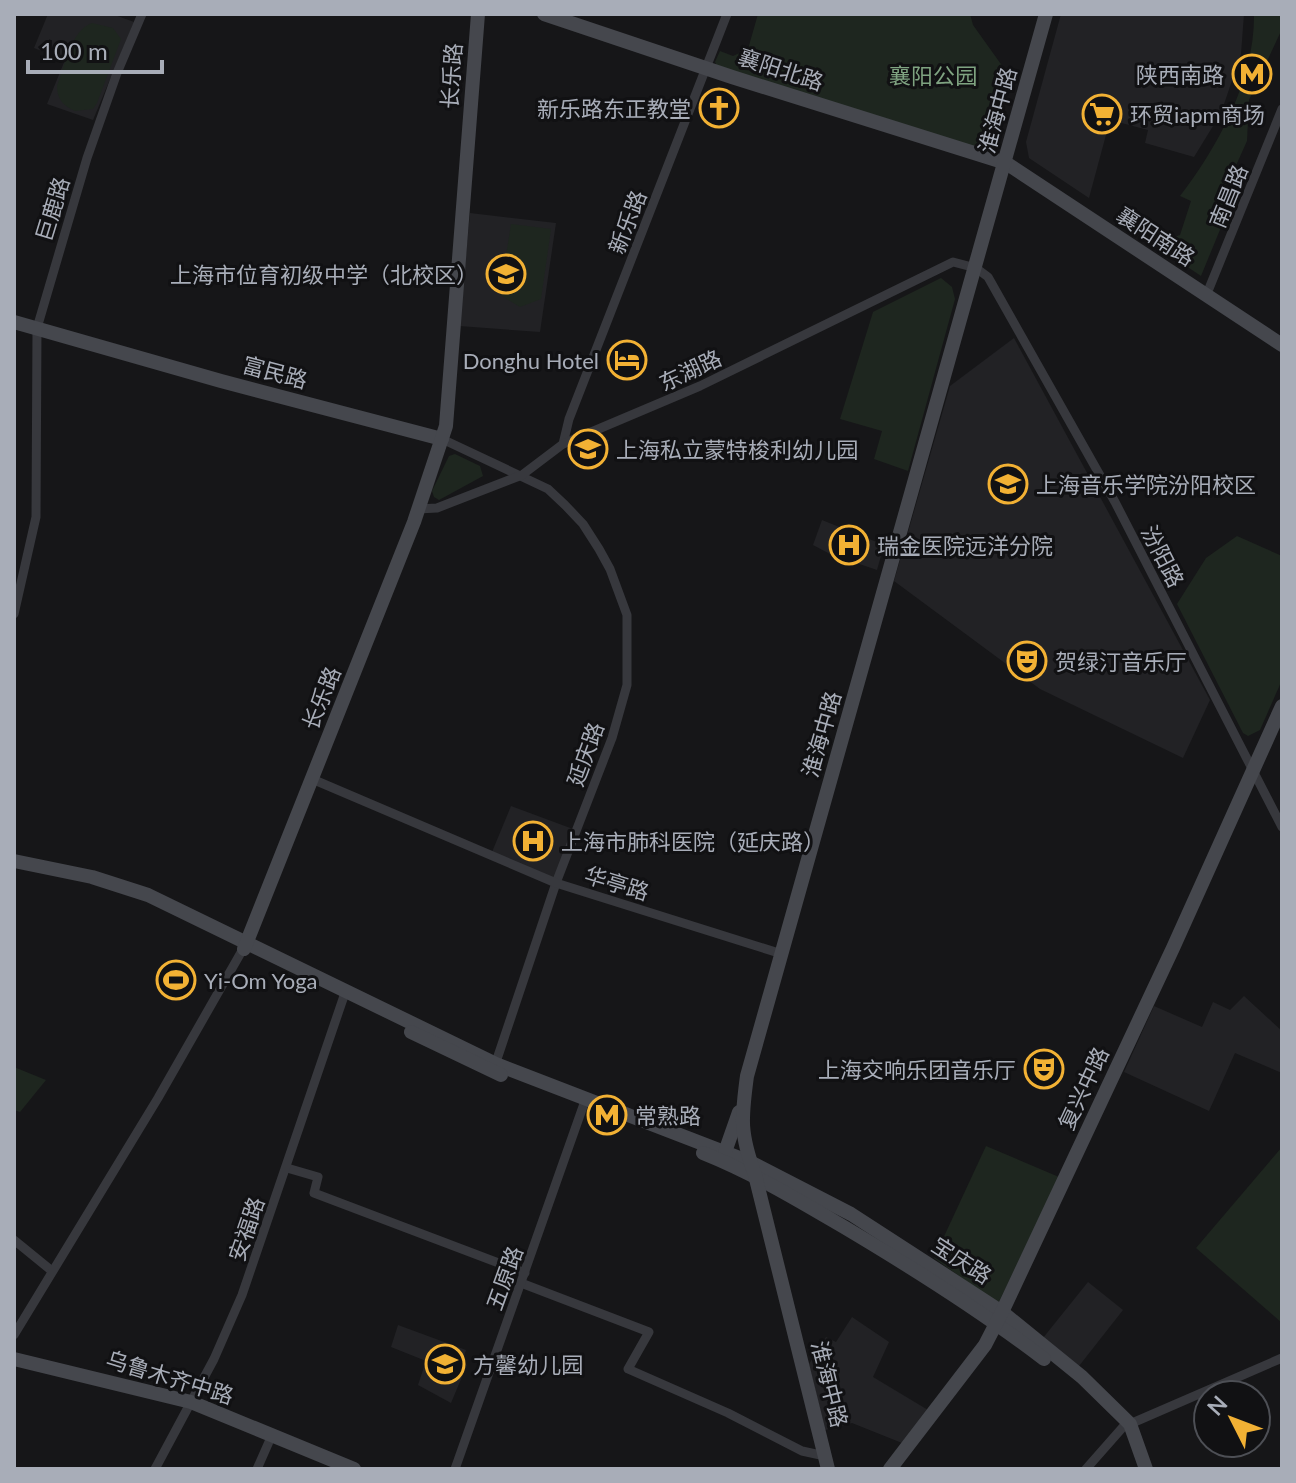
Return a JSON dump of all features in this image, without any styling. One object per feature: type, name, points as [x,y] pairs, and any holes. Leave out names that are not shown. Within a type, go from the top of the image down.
[{"type":"main road","name":"长乐路","points":[[246,945],[418,509],[446,426],[478,14]]},
{"type":"main road","name":"襄阳北路","points":[[544,14],[1006,163]]},
{"type":"main road","name":"淮海中路","points":[[826,1463],[752,1168],[743,1143],[742,1115],[747,1076],[1046,14]]},
{"type":"main road","name":"襄阳南路","points":[[1006,163],[1282,345]]},
{"type":"main road","name":"富民路","points":[[14,322],[442,439]]},
{"type":"main road","name":"复兴中路","points":[[890,1469],[985,1345],[999,1318],[1170,956],[1282,706]]},
{"type":"main road","points":[[14,861],[92,877],[148,895],[494,1068],[752,1168]]},
{"type":"main road","points":[[14,868],[107,889],[246,945]]},
{"type":"main road","points":[[725,1152],[744,1097]]},
{"type":"main road","points":[[585,1103],[725,1152],[752,1168]]},
{"type":"main road","name":"宝庆路","points":[[752,1168],[851,1214],[999,1318],[1127,1426]]},
{"type":"main road","name":"乌鲁木齐中路","points":[[14,1359],[191,1402],[354,1469]]},
{"type":"main road","points":[[1127,1426],[1136,1469]]},
{"type":"main road","points":[[1127,1426],[1146,1469]]},
{"type":"street","name":"巨鹿路","points":[[14,614],[36,517],[37,328],[87,158],[142,14]]},
{"type":"street","name":"新乐路","points":[[563,444],[569,419],[727,14]]},
{"type":"street","name":"南昌路","points":[[1206,296],[1282,109]]},
{"type":"street","name":"东湖路","points":[[418,509],[437,508],[522,475],[563,444],[700,386],[953,262],[976,268]]},
{"type":"street","name":"汾阳路","points":[[976,268],[988,277],[1115,502],[1282,827]]},
{"type":"street","name":"富民路","points":[[442,439],[522,475]]},
{"type":"street","name":"延庆路","points":[[494,1068],[556,883],[612,738],[627,685],[627,615],[610,569],[583,524],[548,489],[522,475]]},
{"type":"street","name":"华亭路","points":[[312,779],[556,883],[782,954]]},
{"type":"street","name":"长乐路","points":[[14,1335],[158,1098],[246,945]]},
{"type":"street","name":"安福路","points":[[155,1469],[214,1359],[242,1295],[345,994]]},
{"type":"street","name":"五原路","points":[[455,1469],[585,1103]]},
{"type":"street","points":[[287,1168],[318,1177],[314,1193],[525,1273]]},
{"type":"street","points":[[14,1240],[52,1271]]},
{"type":"street","points":[[521,1283],[649,1332],[628,1369],[728,1413],[826,1463]]},
{"type":"street","points":[[1086,1469],[1127,1426],[1282,1358]]},
{"type":"street","points":[[257,1469],[272,1435]]},
{"type":"shaded area","points":[[48,14],[112,14],[134,22],[93,120],[47,104],[65,60],[34,48]]},
{"type":"shaded area","name":"环贸iapm商场","points":[[1061,14],[1244,14],[1241,54],[1221,113],[1194,157],[1145,143],[1148,130],[1110,120],[1089,198],[1029,158],[1026,142]]},
{"type":"shaded area","name":"上海市位育初级中学（北校区）","points":[[470,213],[556,223],[540,332],[459,326]]},
{"type":"shaded area","name":"上海音乐学院汾阳校区","points":[[1014,338],[1210,700],[1183,758],[1040,689],[894,581],[950,386]]},
{"type":"shaded area","name":"上海私立蒙特梭利幼儿园","points":[[592,436],[609,440],[600,466],[567,456],[573,442]]},
{"type":"shaded area","name":"瑞金医院远洋分院","points":[[822,520],[884,545],[877,570],[813,545]]},
{"type":"shaded area","name":"上海市肺科医院（延庆路）","points":[[511,806],[573,829],[554,879],[492,852]]},
{"type":"shaded area","points":[[1244,996],[1282,1031],[1282,1073],[1235,1053],[1209,1111],[1124,1072],[1154,1006],[1202,1027],[1213,1002],[1230,1010]]},
{"type":"shaded area","points":[[1088,1282],[1123,1310],[1079,1366],[1043,1338]]},
{"type":"shaded area","points":[[852,1317],[889,1342],[873,1377],[928,1410],[902,1443],[852,1423],[825,1430],[809,1364],[826,1337],[836,1342]]},
{"type":"shaded area","name":"方馨幼儿园","points":[[398,1325],[466,1350],[462,1362],[467,1365],[451,1403],[418,1385],[426,1361],[391,1347]]},
{"type":"green space","name":"襄阳公园","points":[[758,14],[970,14],[973,25],[1008,74],[987,147],[978,149],[718,69],[715,62],[720,51],[733,56],[748,49]]},
{"type":"green space","points":[[1254,14],[1282,14],[1282,29],[1249,100],[1247,141],[1225,190],[1231,203],[1201,276],[1162,250],[1165,240],[1180,235],[1191,201],[1180,196],[1208,156],[1232,111],[1248,63]]},
{"type":"green space","points":[[92,23],[113,28],[121,39],[97,103],[93,109],[75,111],[62,102],[57,86],[74,41]]},
{"type":"green space","points":[[511,224],[551,229],[541,299],[520,307],[500,295]]},
{"type":"green space","points":[[941,278],[952,287],[955,299],[908,471],[874,459],[882,431],[840,419],[873,312]]},
{"type":"green space","points":[[455,454],[480,466],[483,476],[439,500],[432,491],[449,456]]},
{"type":"green space","points":[[1237,536],[1282,556],[1282,680],[1260,730],[1248,736],[1243,733],[1177,604],[1206,558]]},
{"type":"green space","points":[[14,1067],[46,1080],[20,1112],[14,1110]]},
{"type":"green space","points":[[986,1146],[1059,1177],[998,1304],[934,1258]]},
{"type":"green space","points":[[1282,1147],[1282,1323],[1196,1248]]},
{"type":"place","name":"陕西南路","points":[[1252,74]]},
{"type":"place","name":"新乐路东正教堂","points":[[719,108]]},
{"type":"place","name":"环贸iapm商场","points":[[1102,114]]},
{"type":"place","name":"上海市位育初级中学（北校区）","points":[[506,274]]},
{"type":"place","name":"Donghu Hotel","points":[[627,360]]},
{"type":"place","name":"上海私立蒙特梭利幼儿园","points":[[588,449]]},
{"type":"place","name":"上海音乐学院汾阳校区","points":[[1008,484]]},
{"type":"place","name":"瑞金医院远洋分院","points":[[849,545]]},
{"type":"place","name":"贺绿汀音乐厅","points":[[1027,661]]},
{"type":"place","name":"上海市肺科医院（延庆路）","points":[[533,841]]},
{"type":"place","name":"Yi-Om Yoga","points":[[176,980]]},
{"type":"place","name":"上海交响乐团音乐厅","points":[[1044,1069]]},
{"type":"place","name":"常熟路","points":[[607,1115]]},
{"type":"place","name":"方馨幼儿园","points":[[445,1364]]}]
